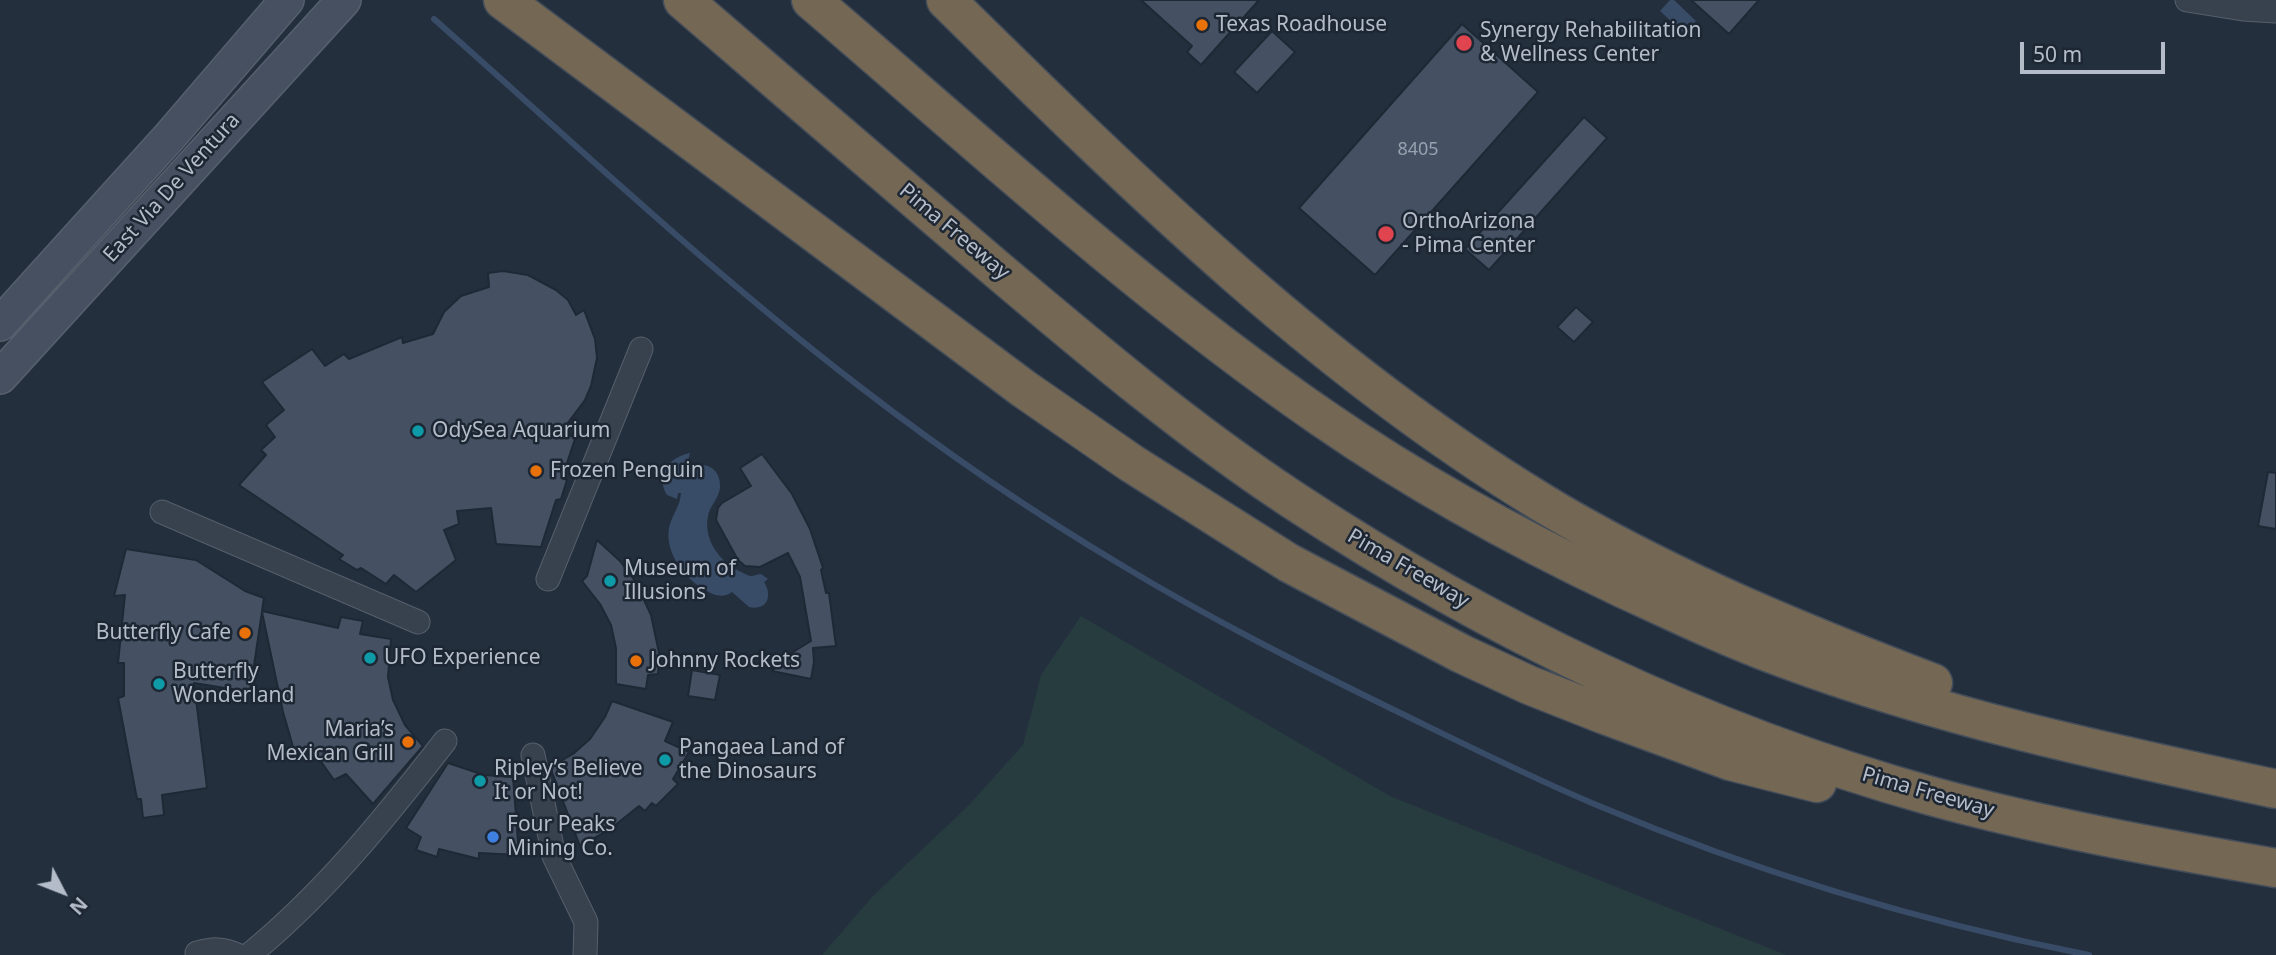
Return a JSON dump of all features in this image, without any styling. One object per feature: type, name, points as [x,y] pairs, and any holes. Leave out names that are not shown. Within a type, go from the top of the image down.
[{"type":"highway","points":[[503,0],[1024,389],[1197,506],[1289,563],[1368,606],[1529,685],[1730,761],[1835,788],[2062,828]]},
{"type":"highway","name":"Pima Freeway","points":[[683,0],[1117,371],[1201,435],[1292,499],[1361,543],[1537,642],[1716,722],[1794,752],[1918,792],[2062,828],[2276,868]]},
{"type":"highway","points":[[811,0],[1152,290],[1325,420],[1418,480],[1509,532],[1685,618],[1779,657],[1901,698],[2000,727],[2276,789]]},
{"type":"highway","points":[[946,0],[1107,160],[1202,246],[1375,387],[1515,485],[1687,582],[1793,629],[2117,754]]},
{"type":"street","name":"East Via De Ventura","points":[[0,324],[171,135],[287,0]]},
{"type":"street","name":"East Via De Ventura","points":[[0,377],[344,0]]},
{"type":"street","points":[[2187,0],[2276,11]]},
{"type":"street","points":[[548,579],[641,349]]},
{"type":"street","points":[[162,512],[418,622]]},
{"type":"street","points":[[249,955],[282,929],[385,817],[445,741]]},
{"type":"street","points":[[533,755],[554,856],[586,922],[584,955]]},
{"type":"street","points":[[197,953],[211,949],[227,950],[237,955]]},
{"type":"green space","points":[[1081,616],[1390,796],[1786,955],[822,955],[872,897],[968,806],[1023,745],[1041,675]]},
{"type":"water","points":[[1670,0],[1674,0],[1696,21],[1685,34],[1660,11]]},
{"type":"water","points":[[690,453],[687,470],[704,465],[714,470],[719,480],[719,491],[709,512],[707,525],[715,549],[733,568],[751,576],[761,574],[768,579],[764,582],[768,592],[767,601],[760,607],[749,607],[732,592],[723,596],[710,593],[691,580],[672,554],[668,534],[681,493],[678,493],[677,499],[667,495],[663,474],[676,458]]},
{"type":"building","name":"Texas Roadhouse","points":[[1141,0],[1259,0],[1201,65],[1187,52],[1192,46]]},
{"type":"building","points":[[1691,0],[1759,0],[1729,34]]},
{"type":"building","points":[[1462,24],[1538,92],[1375,275],[1299,208]]},
{"type":"building","points":[[1272,31],[1295,52],[1257,93],[1234,72]]},
{"type":"building","points":[[1584,117],[1607,138],[1489,270],[1465,249]]},
{"type":"building","name":"OdySea Aquarium","points":[[503,271],[528,275],[556,290],[568,300],[576,315],[584,310],[595,339],[597,358],[591,386],[585,400],[558,436],[576,436],[562,478],[567,480],[561,499],[556,500],[541,547],[496,544],[491,508],[457,511],[459,524],[444,530],[456,560],[416,592],[394,575],[386,584],[361,568],[357,570],[339,559],[343,555],[239,485],[266,455],[261,450],[275,437],[266,425],[284,410],[262,382],[312,349],[325,366],[344,354],[349,359],[402,337],[403,343],[433,334],[444,312],[461,296],[489,287],[488,273]]},
{"type":"building","points":[[1576,307],[1593,322],[1574,342],[1557,327]]},
{"type":"building","points":[[762,454],[792,494],[810,529],[823,568],[821,570],[826,593],[829,593],[836,646],[813,648],[811,679],[772,671],[788,655],[811,641],[800,577],[788,553],[760,567],[745,566],[738,560],[716,520],[718,508],[722,503],[751,486],[740,468]]},
{"type":"building","points":[[2268,472],[2276,473],[2276,529],[2258,526]]},
{"type":"building","points":[[597,540],[620,561],[635,581],[651,615],[659,653],[658,674],[648,675],[646,689],[616,684],[616,648],[611,625],[600,604],[582,581],[587,576]]},
{"type":"building","points":[[126,549],[196,560],[245,591],[264,598],[262,611],[338,628],[341,617],[363,621],[360,634],[391,639],[388,677],[393,700],[405,725],[423,746],[373,804],[346,774],[334,780],[310,746],[294,750],[283,712],[262,612],[250,692],[194,683],[207,788],[162,795],[164,815],[143,818],[118,698],[124,696],[124,663],[118,663],[125,595],[114,596]]},
{"type":"building","points":[[692,670],[720,675],[715,700],[688,696]]},
{"type":"building","points":[[612,701],[673,722],[665,741],[689,752],[673,779],[678,784],[656,806],[652,803],[645,811],[639,806],[609,830],[580,846],[550,767],[573,754],[590,739]]},
{"type":"building","points":[[448,763],[484,775],[513,777],[519,855],[479,853],[479,859],[439,849],[437,857],[416,850],[421,837],[406,828]]},
{"type":"waterway","points":[[434,19],[696,252],[859,386],[955,457],[1022,502],[1188,604],[1321,674],[1493,758],[1572,795],[1658,830],[1779,873],[1902,911],[2089,955]]},
{"type":"place","name":"Texas Roadhouse","points":[[1202,25]]},
{"type":"place","name":"Synergy Rehabilitation & Wellness Center","points":[[1464,43]]},
{"type":"place","name":"OrthoArizona - Pima Center","points":[[1386,234]]},
{"type":"place","name":"OdySea Aquarium","points":[[418,431]]},
{"type":"place","name":"Frozen Penguin","points":[[536,471]]},
{"type":"place","name":"Museum of Illusions","points":[[610,581]]},
{"type":"place","name":"Butterfly Cafe","points":[[245,633]]},
{"type":"place","name":"UFO Experience","points":[[370,658]]},
{"type":"place","name":"Johnny Rockets","points":[[636,661]]},
{"type":"place","name":"Butterfly Wonderland","points":[[159,684]]},
{"type":"place","name":"Maria’s Mexican Grill","points":[[408,742]]},
{"type":"place","name":"Pangaea Land of the Dinosaurs","points":[[665,760]]},
{"type":"place","name":"Ripley’s Believe It or Not!","points":[[480,781]]},
{"type":"place","name":"Four Peaks Mining Co.","points":[[493,837]]}]
